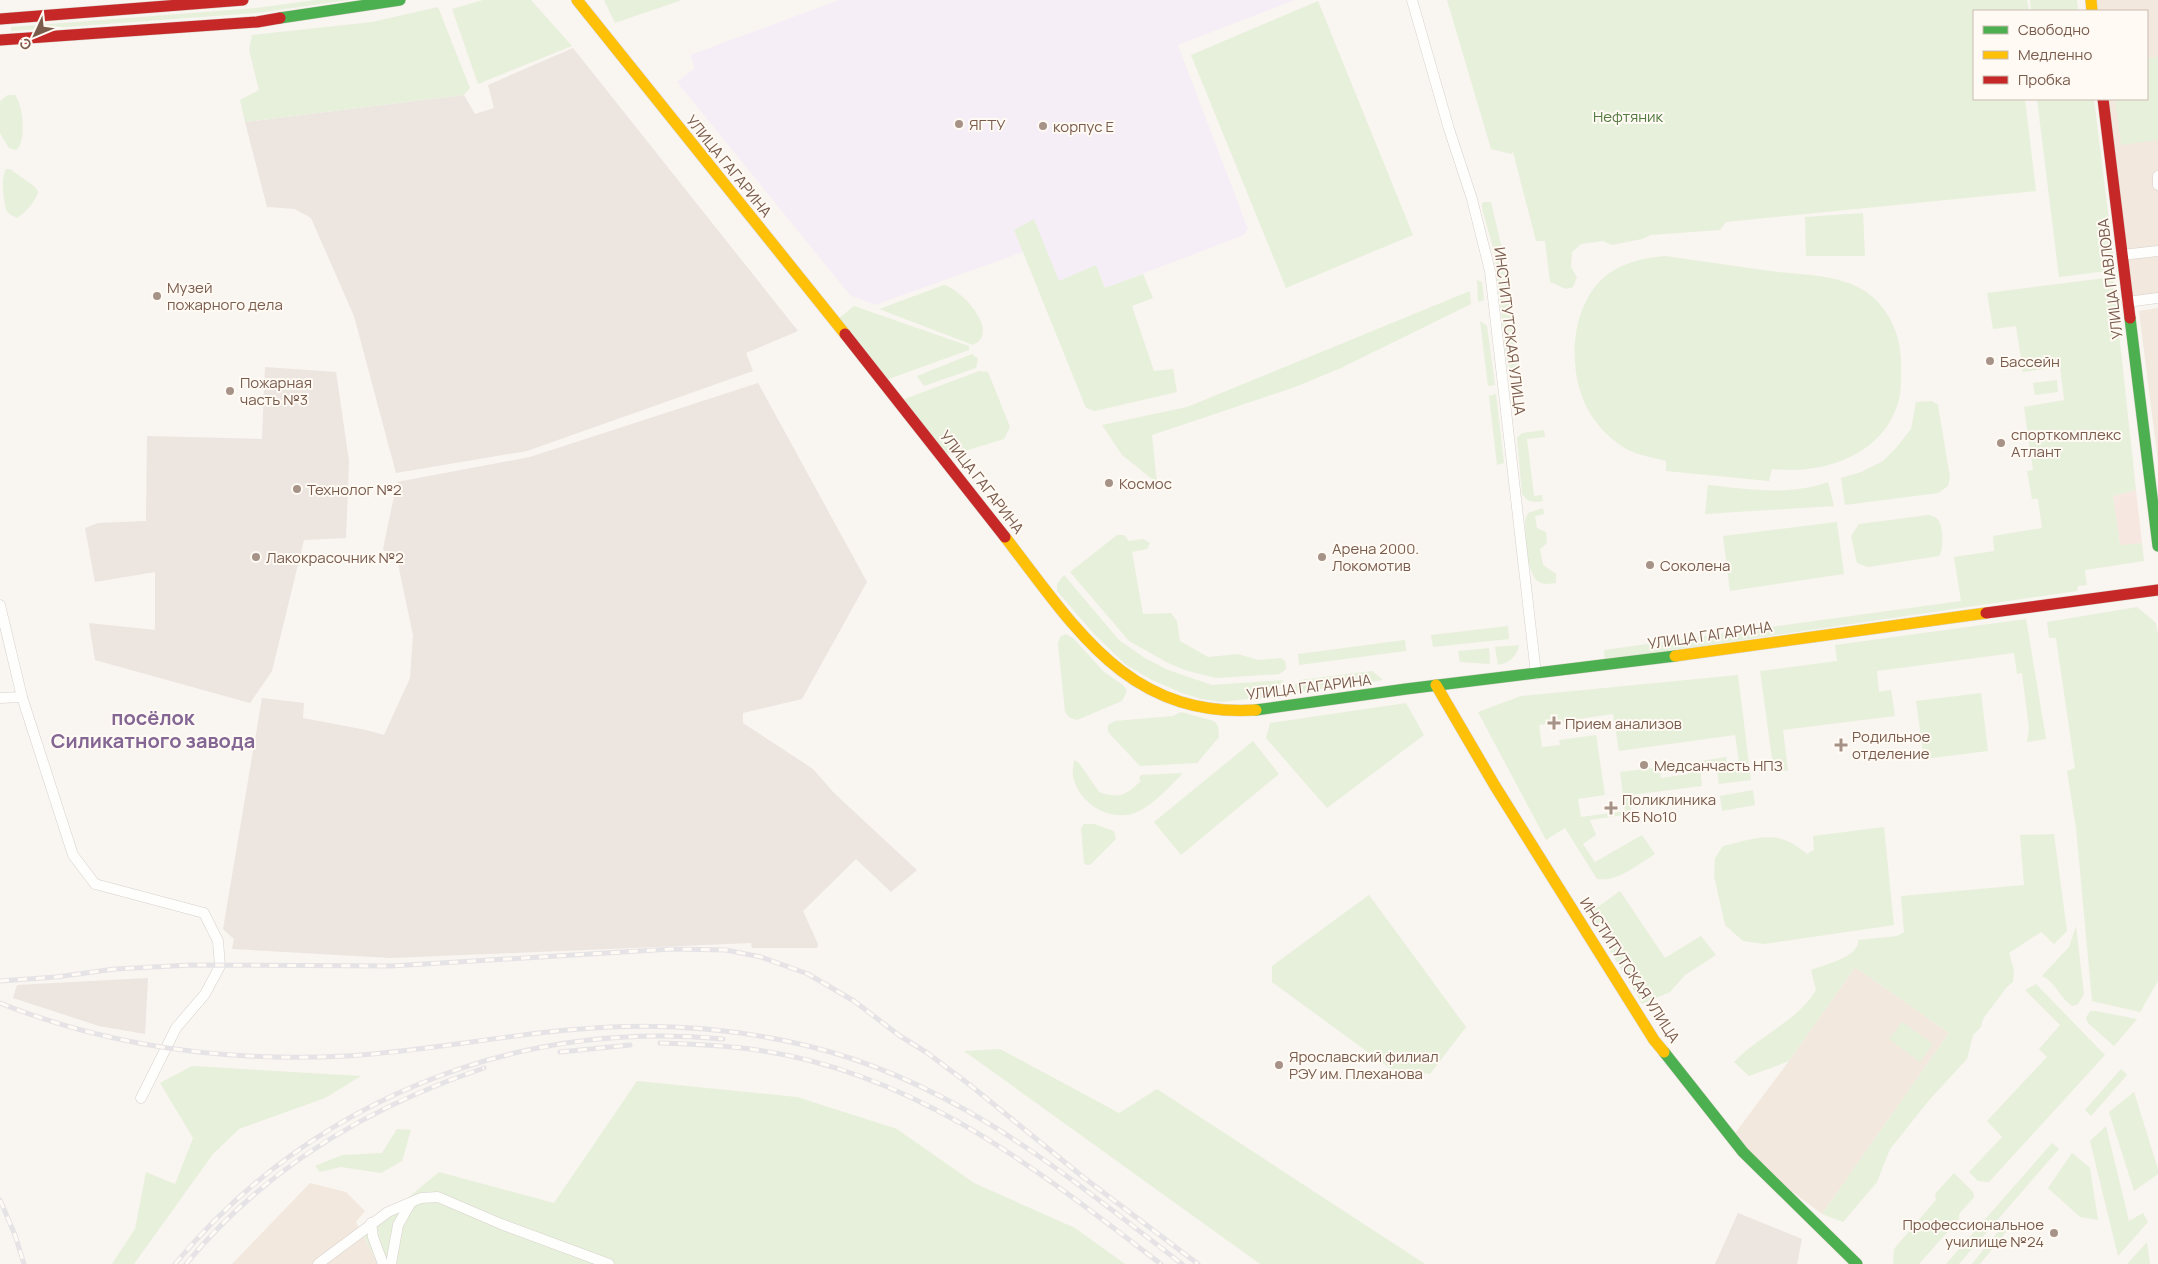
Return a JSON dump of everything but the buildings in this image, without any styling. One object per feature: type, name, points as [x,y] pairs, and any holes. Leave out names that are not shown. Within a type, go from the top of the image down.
[{"type":"main road","points":[[0,19],[243,0]]},
{"type":"main road","points":[[0,40],[257,22],[400,0]]},
{"type":"main road","points":[[569,0],[594,21]]},
{"type":"main road","name":"УЛИЦА ГАГАРИНА","points":[[577,0],[947,462],[1080,633],[1103,658],[1126,677],[1151,691],[1178,701],[1216,710],[1255,711],[1436,685],[1536,674],[2158,590]]},
{"type":"main road","points":[[590,0],[594,21]]},
{"type":"main road","name":"УЛИЦА ПАВЛОВА","points":[[2103,100],[2126,302],[2158,546]]},
{"type":"main road","name":"ИНСТИТУТСКАЯ УЛИЦА","points":[[1436,685],[1495,786],[1654,1040],[1743,1152],[1857,1264]]},
{"type":"street","name":"ИНСТИТУТСКАЯ УЛИЦА","points":[[1412,0],[1449,129],[1475,208],[1490,271],[1536,674]]},
{"type":"street","points":[[2158,176],[2158,185]]},
{"type":"street","points":[[2122,255],[2158,251]]},
{"type":"street","points":[[2126,302],[2158,298]]},
{"type":"street","points":[[0,605],[22,697],[72,855],[96,884],[204,913],[218,941],[220,966],[205,994],[176,1028],[141,1098]]},
{"type":"street","points":[[0,698],[22,697]]},
{"type":"street","points":[[318,1264],[388,1212],[421,1198],[438,1197],[501,1224],[609,1264]]},
{"type":"street","points":[[391,1264],[398,1225],[410,1204]]},
{"type":"street","points":[[371,1223],[373,1237],[383,1264]]},
{"type":"shaded area","name":"ЯГТУ","points":[[839,0],[1295,0],[1178,45],[1248,229],[1244,235],[1105,288],[1096,265],[1059,282],[1014,230],[1023,252],[875,305],[850,295],[677,82],[695,68],[690,55]]},
{"type":"shaded area","points":[[2096,0],[2158,0],[2158,293],[2131,297],[2107,100],[2148,100],[2148,10],[2097,10]]},
{"type":"shaded area","points":[[573,48],[798,331],[746,353],[753,371],[527,451],[396,473],[354,316],[311,218],[295,209],[267,207],[245,122],[464,95],[475,114],[494,108],[488,85]]},
{"type":"shaded area","points":[[2158,308],[2158,462],[2139,311]]},
{"type":"shaded area","points":[[265,367],[336,372],[349,461],[346,538],[304,540],[272,671],[250,703],[95,660],[89,623],[155,630],[155,572],[95,582],[85,528],[98,523],[146,521],[147,436],[262,439]]},
{"type":"shaded area","points":[[758,383],[867,582],[802,699],[743,713],[743,723],[813,769],[834,793],[917,870],[891,892],[856,859],[803,911],[818,944],[817,948],[752,948],[751,943],[391,958],[232,949],[234,939],[223,929],[262,698],[304,703],[303,718],[384,735],[410,678],[413,635],[398,564],[383,549],[397,482],[530,457]]},
{"type":"shaded area","points":[[2136,490],[2142,543],[2120,546],[2113,496]]},
{"type":"shaded area","points":[[1855,967],[1949,1033],[1822,1214],[1769,1174],[1733,1136],[1789,1061]]},
{"type":"shaded area","points":[[148,978],[145,1034],[99,1026],[13,998],[17,985]]},
{"type":"shaded area","points":[[310,1183],[346,1192],[365,1211],[356,1222],[378,1264],[232,1264]]},
{"type":"shaded area","points":[[1738,1213],[1802,1239],[1797,1264],[1715,1264]]},
{"type":"green space","points":[[316,0],[349,0],[257,13],[11,31],[11,27],[256,8]]},
{"type":"green space","points":[[483,0],[531,0],[572,46],[478,84],[452,9]]},
{"type":"green space","points":[[604,0],[682,0],[615,23]]},
{"type":"green space","name":"Нефтяник","points":[[1447,0],[2027,0],[2029,10],[1973,10],[1973,100],[2025,100],[2036,191],[1726,222],[1720,230],[1651,235],[1642,239],[1612,245],[1603,241],[1581,244],[1572,252],[1571,267],[1577,277],[1573,287],[1566,289],[1550,282],[1545,241],[1536,241],[1513,152],[1511,154],[1491,149]]},
{"type":"green space","points":[[2030,0],[2077,0],[2078,10],[2031,10]]},
{"type":"green space","points":[[1318,1],[1413,235],[1286,288],[1191,55]]},
{"type":"green space","points":[[438,7],[470,88],[464,95],[245,122],[240,100],[259,90],[249,50],[252,35],[372,22]]},
{"type":"green space","points":[[2158,57],[2158,140],[2121,145],[2115,100],[2148,100],[2148,58]]},
{"type":"green space","points":[[8,95],[15,95],[22,115],[22,140],[16,150],[9,148],[0,133],[0,103]]},
{"type":"green space","points":[[2037,100],[2094,100],[2115,270],[2059,277]]},
{"type":"green space","points":[[6,169],[10,169],[35,187],[38,192],[30,207],[17,218],[7,211],[4,202],[3,183]]},
{"type":"green space","points":[[1491,202],[1502,249],[1518,369],[1512,370],[1507,364],[1494,251],[1482,208],[1482,203]]},
{"type":"green space","points":[[1863,213],[1865,256],[1806,256],[1805,217]]},
{"type":"green space","points":[[1034,219],[1059,281],[1096,265],[1105,288],[1143,274],[1153,298],[1132,306],[1154,371],[1173,369],[1177,392],[1095,411],[1086,408],[1014,230]]},
{"type":"green space","points":[[1665,256],[1770,271],[1822,276],[1859,287],[1869,294],[1884,309],[1894,327],[1900,347],[1900,395],[1893,415],[1882,432],[1868,446],[1833,464],[1792,470],[1772,469],[1769,481],[1666,471],[1666,461],[1633,452],[1616,442],[1596,422],[1586,407],[1576,375],[1575,342],[1582,310],[1589,295],[1599,282],[1611,272],[1637,261]]},
{"type":"green space","points":[[2113,277],[2136,490],[2113,496],[2120,545],[2142,543],[2144,561],[2085,570],[2087,585],[2078,586],[2077,591],[1605,660],[1604,650],[1961,601],[1954,557],[1994,551],[1993,536],[2042,528],[2038,499],[2032,499],[2027,471],[2033,470],[2024,407],[2064,400],[2060,367],[2023,372],[2016,326],[1993,329],[1987,293]]},
{"type":"green space","points":[[1477,280],[1482,282],[1484,300],[1478,302]]},
{"type":"green space","points":[[944,285],[952,288],[968,303],[976,312],[981,322],[983,331],[981,339],[973,345],[879,309]]},
{"type":"green space","points":[[1470,291],[1471,304],[1341,368],[1295,387],[1152,435],[1157,483],[1122,455],[1102,425],[1187,407]]},
{"type":"green space","points":[[854,306],[969,346],[969,350],[886,380],[837,320]]},
{"type":"green space","points":[[1480,321],[1487,326],[1495,385],[1488,386]]},
{"type":"green space","points":[[972,354],[978,359],[976,368],[924,386],[917,376]]},
{"type":"green space","points":[[979,371],[988,372],[1010,427],[1004,439],[952,455],[942,452],[902,400]]},
{"type":"green space","points":[[2057,380],[2058,392],[2035,395],[2033,383]]},
{"type":"green space","points":[[1496,394],[1504,463],[1497,465],[1489,396]]},
{"type":"green space","points":[[1932,401],[1938,405],[1950,477],[1948,486],[1938,493],[1845,505],[1841,478],[1861,472],[1883,461],[1911,429],[1916,402]]},
{"type":"green space","points":[[1544,430],[1545,437],[1527,439],[1534,496],[1542,495],[1543,501],[1534,502],[1526,499],[1522,494],[1517,438],[1522,433]]},
{"type":"green space","points":[[1828,482],[1834,506],[1705,514],[1708,485],[1753,490],[1784,490],[1799,489]]},
{"type":"green space","points":[[1543,508],[1544,514],[1535,516],[1537,528],[1546,532],[1547,543],[1540,549],[1543,565],[1556,574],[1556,583],[1543,584],[1536,579],[1529,564],[1527,554],[1525,520],[1528,513]]},
{"type":"green space","points":[[1928,515],[1937,519],[1940,524],[1942,544],[1939,556],[1868,567],[1857,563],[1851,536],[1859,524]]},
{"type":"green space","points":[[1837,522],[1844,574],[1730,591],[1723,536]]},
{"type":"green space","points":[[1117,535],[1124,535],[1129,541],[1143,539],[1150,543],[1147,549],[1132,552],[1143,614],[1171,613],[1177,621],[1180,641],[1208,657],[1238,654],[1258,660],[1281,658],[1285,661],[1286,669],[1280,674],[1216,678],[1188,671],[1168,663],[1129,641],[1070,572]]},
{"type":"green space","points":[[1064,575],[1119,640],[1145,658],[1168,670],[1212,685],[1284,680],[1267,697],[1221,702],[1201,699],[1182,693],[1152,680],[1126,665],[1094,634],[1057,591],[1057,584]]},
{"type":"green space","points":[[2137,607],[2156,623],[2158,635],[2158,981],[2140,1012],[2092,1001],[2076,828],[2067,771],[2075,768],[2056,638],[2049,638],[2047,622]]},
{"type":"green space","points":[[2026,619],[2046,739],[2027,742],[2029,728],[2022,673],[2017,674],[2014,653],[1877,671],[1879,692],[1891,690],[1895,716],[1783,730],[1788,770],[1774,773],[1760,671],[1837,661],[1835,645]]},
{"type":"green space","points":[[1508,626],[1509,639],[1433,647],[1431,635]]},
{"type":"green space","points":[[1066,634],[1073,638],[1104,672],[1123,685],[1127,691],[1122,701],[1077,720],[1070,718],[1065,712],[1058,644],[1060,637]]},
{"type":"green space","points":[[1405,640],[1406,651],[1299,665],[1298,654]]},
{"type":"green space","points":[[1519,645],[1512,659],[1498,665],[1495,647]]},
{"type":"green space","points":[[1489,648],[1490,664],[1460,662],[1458,651]]},
{"type":"green space","points":[[1372,671],[1383,680],[1287,694],[1300,680]]},
{"type":"green space","points":[[1738,675],[1751,780],[1719,784],[1716,765],[1700,767],[1702,786],[1631,795],[1631,814],[1590,820],[1596,835],[1583,844],[1595,862],[1642,835],[1655,854],[1620,875],[1612,878],[1597,879],[1565,828],[1546,840],[1478,712],[1521,696]],"holes":[[[1613,714],[1619,751],[1735,735],[1739,761],[1727,763],[1726,757],[1687,763],[1688,774],[1661,778],[1659,767],[1620,772],[1625,811],[1581,817],[1578,799],[1605,795],[1596,735],[1559,740],[1560,745],[1542,747],[1539,725]]]},
{"type":"green space","points":[[1981,693],[1988,751],[1924,759],[1916,701]]},
{"type":"green space","points":[[1406,703],[1424,735],[1327,808],[1266,738],[1270,723]]},
{"type":"green space","points":[[1181,712],[1214,721],[1218,726],[1219,737],[1197,763],[1140,766],[1108,732],[1108,725],[1115,721],[1173,716]]},
{"type":"green space","points":[[1253,741],[1279,774],[1181,855],[1154,822]]},
{"type":"green space","points":[[1074,760],[1079,763],[1099,792],[1112,795],[1122,794],[1131,790],[1141,781],[1139,778],[1141,775],[1183,773],[1161,795],[1142,810],[1125,815],[1115,815],[1096,808],[1081,794],[1073,776]]},
{"type":"green space","points":[[1753,790],[1755,805],[1722,811],[1720,796]]},
{"type":"green space","points":[[1084,824],[1094,824],[1114,831],[1116,839],[1090,865],[1084,863],[1081,828]]},
{"type":"green space","points":[[1884,827],[1894,925],[1764,944],[1743,941],[1725,925],[1714,876],[1715,858],[1723,846],[1767,837],[1786,841],[1807,854],[1814,850],[1813,836]]},
{"type":"green space","points":[[2054,834],[2067,931],[2054,944],[2041,932],[2009,953],[2014,970],[2013,982],[2006,988],[1983,1019],[1981,1027],[1973,1035],[1967,1059],[1930,1099],[1890,1149],[1877,1182],[1843,1222],[1822,1214],[1949,1033],[1855,967],[1789,1061],[1749,1076],[1734,1062],[1744,1052],[1799,1011],[1808,1001],[1816,990],[1811,970],[1848,955],[1857,946],[1858,940],[1897,936],[1904,932],[1901,896],[2024,885],[2020,835]]},
{"type":"green space","points":[[1620,891],[1665,958],[1701,936],[1716,955],[1685,975],[1670,992],[1642,1004],[1588,914]]},
{"type":"green space","points":[[1369,895],[1466,1027],[1430,1074],[1391,1069],[1272,982],[1272,966]]},
{"type":"green space","points":[[2076,926],[2084,994],[2078,1004],[2073,1006],[2051,982],[2042,976],[2069,947]]},
{"type":"green space","points":[[2036,984],[2105,1055],[1989,1182],[1978,1181],[1969,1172],[2002,1137],[1987,1121],[2047,1057],[2039,1049],[2060,1025],[2025,990]]},
{"type":"green space","points":[[2090,1011],[2137,1019],[2114,1046],[2088,1023],[2086,1018]]},
{"type":"green space","points":[[1902,1022],[1933,1044],[1920,1062],[1889,1039]]},
{"type":"green space","points":[[1000,1049],[1119,1113],[1157,1089],[1425,1264],[1260,1264],[964,1051]]},
{"type":"green space","points":[[192,1066],[361,1076],[325,1098],[239,1129],[213,1154],[134,1264],[112,1264],[135,1229],[146,1172],[175,1184],[193,1138],[160,1083]]},
{"type":"green space","points":[[2121,1069],[2127,1075],[2091,1116],[2085,1110]]},
{"type":"green space","points":[[637,1081],[797,1097],[897,1129],[974,1183],[1075,1228],[1125,1264],[378,1264],[363,1235],[439,1172],[554,1203]]},
{"type":"green space","points":[[2134,1092],[2158,1174],[2134,1191],[2109,1112]]},
{"type":"green space","points":[[2106,1126],[2129,1221],[2143,1213],[2148,1222],[2118,1256],[2090,1141]]},
{"type":"green space","points":[[397,1129],[411,1130],[402,1161],[381,1173],[341,1167],[320,1172],[315,1166],[342,1155],[382,1153]]},
{"type":"green space","points":[[2052,1143],[2059,1149],[1959,1264],[1946,1264]]},
{"type":"green space","points":[[2072,1153],[2090,1168],[2098,1220],[2080,1217],[2048,1188]]},
{"type":"green space","points":[[1954,1173],[1973,1192],[1974,1197],[1959,1214],[1959,1219],[1919,1264],[1893,1264],[1894,1249],[1936,1200],[1935,1194]]},
{"type":"green space","points":[[2005,1223],[2010,1227],[1980,1264],[1972,1264]]},
{"type":"green space","points":[[2147,1242],[2150,1264],[2127,1264]]},
{"type":"railway","points":[[0,981],[56,977],[115,969],[191,965],[391,966],[672,949],[726,950],[761,957],[808,974],[854,1001],[970,1085],[1083,1177],[1198,1264]]},
{"type":"railway","points":[[0,1003],[84,1031],[127,1041],[170,1048],[258,1056],[346,1056],[412,1050],[577,1029],[634,1026],[707,1029],[756,1035],[804,1045],[858,1061],[909,1081],[958,1106],[1050,1164],[1182,1264]]},
{"type":"railway","points":[[175,1264],[229,1207],[288,1158],[352,1116],[421,1083],[493,1059],[568,1043],[645,1036],[723,1039]]},
{"type":"railway","points":[[660,1043],[750,1049],[809,1060],[865,1078],[918,1101],[969,1128],[1019,1159],[1161,1264]]},
{"type":"railway","points":[[560,1052],[630,1045]]},
{"type":"railway","points":[[186,1264],[249,1198],[284,1170],[321,1145],[359,1122],[399,1102],[484,1068]]},
{"type":"railway","points":[[0,1200],[15,1235],[24,1264]]},
{"type":"traffic: fast","points":[[280,18],[400,0]]},
{"type":"traffic: fast","points":[[2130,318],[2158,546]]},
{"type":"traffic: fast","points":[[1256,710],[1406,689],[1675,656]]},
{"type":"traffic: fast","points":[[1664,1052],[1743,1152],[1857,1264]]},
{"type":"traffic: slow","points":[[577,0],[845,334]]},
{"type":"traffic: slow","points":[[2091,0],[2092,10]]},
{"type":"traffic: slow","points":[[1005,537],[1081,633],[1108,660],[1138,683],[1172,699],[1211,709],[1256,710]]},
{"type":"traffic: slow","points":[[1675,656],[1986,613]]},
{"type":"traffic: slow","points":[[1436,685],[1495,786],[1654,1040],[1664,1052]]},
{"type":"traffic: jam","points":[[0,19],[243,0]]},
{"type":"traffic: jam","points":[[0,40],[257,22],[280,18]]},
{"type":"traffic: jam","points":[[2103,100],[2130,318]]},
{"type":"traffic: jam","points":[[845,334],[1005,537]]},
{"type":"traffic: jam","points":[[1986,613],[2158,590]]},
{"type":"place","name":"ЯГТУ","points":[[959,124]]},
{"type":"place","name":"корпус Е","points":[[1043,126]]},
{"type":"place","name":"Музей пожарного дела","points":[[157,296]]},
{"type":"place","name":"Бассейн","points":[[1990,361]]},
{"type":"place","name":"Пожарная часть №3","points":[[230,391]]},
{"type":"place","name":"спорткомплекс Атлант","points":[[2001,443]]},
{"type":"place","name":"Космос","points":[[1109,483]]},
{"type":"place","name":"Технолог №2","points":[[297,489]]},
{"type":"place","name":"Лакокрасочник №2","points":[[256,557]]},
{"type":"place","name":"Арена 2000. Локомотив","points":[[1322,557]]},
{"type":"place","name":"Соколена","points":[[1650,565]]},
{"type":"place","name":"Прием анализов","points":[[1554,723]]},
{"type":"place","name":"Родильное отделение","points":[[1841,745]]},
{"type":"place","name":"Медсанчасть НПЗ","points":[[1644,765]]},
{"type":"place","name":"Поликлиника КБ No10","points":[[1611,808]]},
{"type":"place","name":"Ярославский филиал РЭУ им. Плеханова","points":[[1279,1065]]},
{"type":"place","name":"Профессиональное училище №24","points":[[2054,1233]]},
{"type":"district","name":"посёлок Силикатного завода","points":[[153,728]]}]
